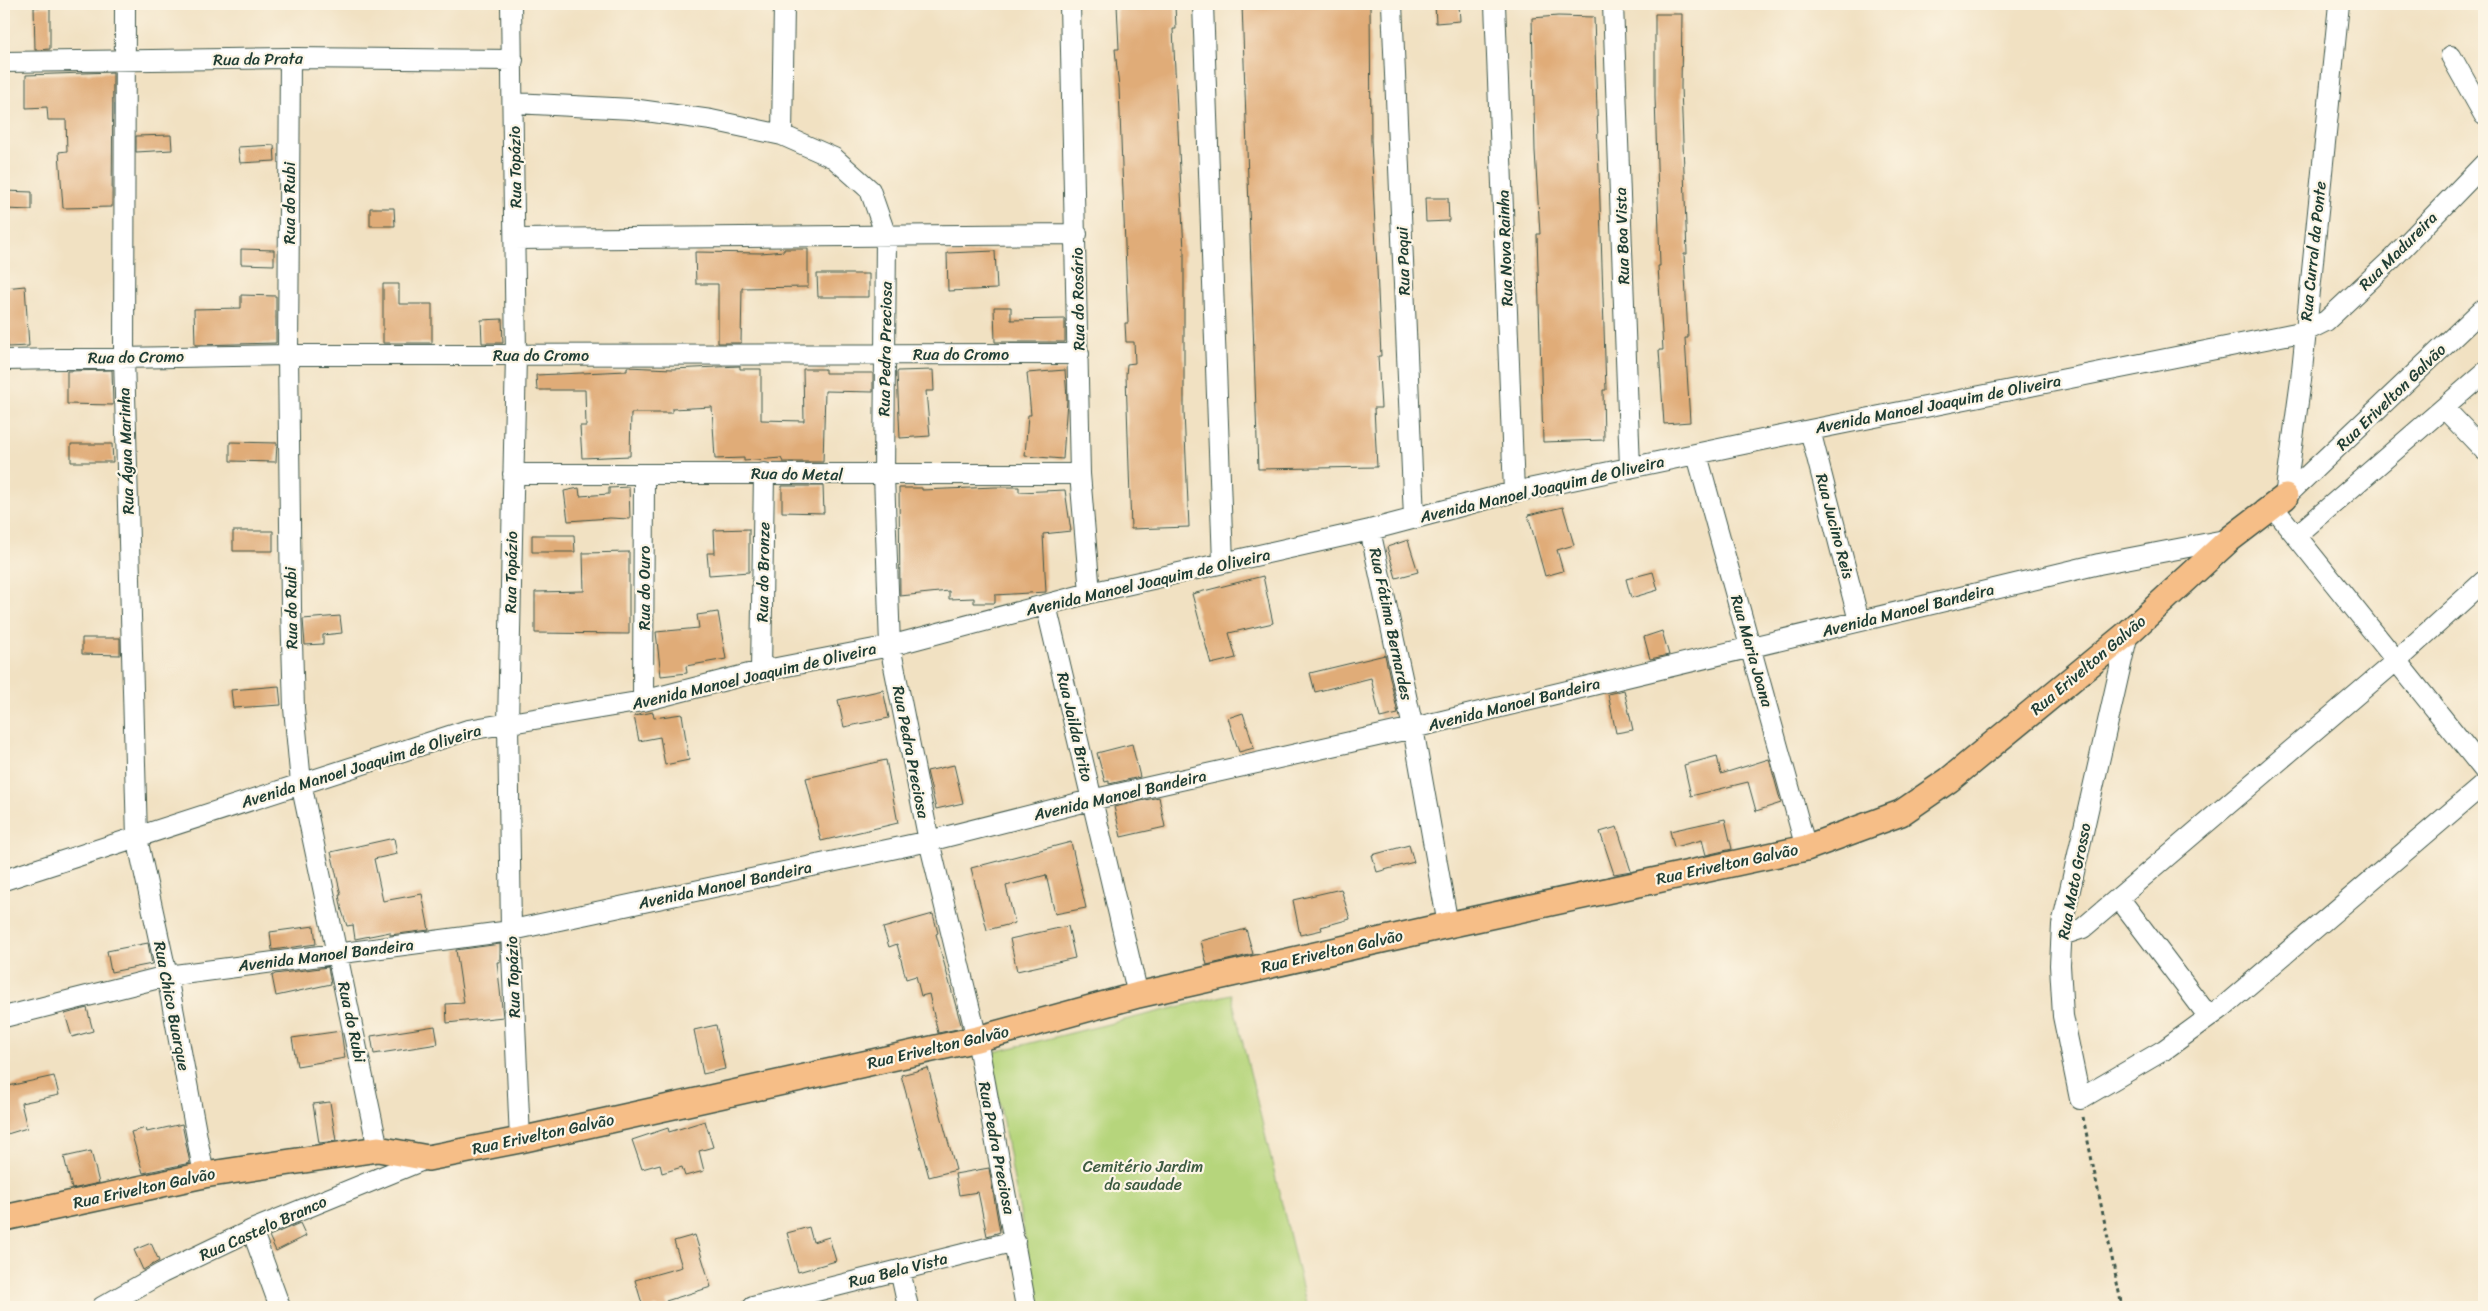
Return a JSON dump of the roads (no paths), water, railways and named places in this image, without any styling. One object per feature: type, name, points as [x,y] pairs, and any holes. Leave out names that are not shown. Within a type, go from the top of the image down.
[{"type":"main road","name":"Rua Erivelton Galvão","points":[[4,1218],[204,1174],[378,1150],[428,1158],[520,1140],[977,1039],[1138,995],[1448,925],[1806,848],[1901,813],[1949,780],[2128,633],[2230,539],[2279,502]]},
{"type":"street","name":"Rua Água Marinha","points":[[125,4],[124,357],[137,838]]},
{"type":"street","name":"Rua Topázio","points":[[511,4],[516,239],[516,355],[508,724],[511,930],[520,1140]]},
{"type":"street","points":[[514,103],[632,109],[711,120],[782,135],[784,4]]},
{"type":"street","name":"Rua do Rosário","points":[[1070,4],[1079,354],[1080,474],[1090,593]]},
{"type":"street","points":[[1203,4],[1223,563]]},
{"type":"street","name":"Rua Paqui","points":[[1392,4],[1414,518]]},
{"type":"street","name":"Rua Nova Rainha","points":[[1496,4],[1514,492]]},
{"type":"street","name":"Rua Boa Vista","points":[[1613,4],[1630,468]]},
{"type":"street","name":"Rua Curral da Ponte","points":[[2279,502],[2306,330],[2339,4]]},
{"type":"street","points":[[2451,56],[2484,115]]},
{"type":"street","name":"Rua da Prata","points":[[4,62],[124,62],[290,58],[513,60]]},
{"type":"street","name":"Rua do Rubi","points":[[290,58],[288,355],[294,708],[301,783],[378,1150]]},
{"type":"street","name":"Rua Pedra Preciosa","points":[[782,135],[834,158],[870,190],[886,236],[884,475],[890,646],[929,841],[977,1039],[1026,1307]]},
{"type":"street","name":"Rua Madureira","points":[[2306,330],[2326,321],[2391,260],[2484,164]]},
{"type":"street","points":[[516,239],[1076,234]]},
{"type":"street","name":"Rua Erivelton Galvão","points":[[2279,502],[2484,308]]},
{"type":"street","name":"Avenida Manoel Joaquim de Oliveira","points":[[4,880],[468,730],[643,701],[761,671],[890,646],[1090,593],[1370,530],[1514,492],[2306,330]]},
{"type":"street","name":"Rua do Cromo","points":[[4,360],[288,355],[1079,354]]},
{"type":"street","points":[[2296,536],[2484,373]]},
{"type":"street","points":[[2444,408],[2484,450]]},
{"type":"street","name":"Rua Jucino Reis","points":[[1810,430],[1860,622]]},
{"type":"street","name":"Rua Maria Joana","points":[[1697,455],[1806,848]]},
{"type":"street","name":"Rua do Bronze","points":[[761,671],[764,473]]},
{"type":"street","name":"Rua do Metal","points":[[514,474],[1080,474]]},
{"type":"street","name":"Rua do Ouro","points":[[643,701],[644,474]]},
{"type":"street","points":[[2279,502],[2296,536],[2484,770]]},
{"type":"street","name":"Rua Fátima Bernardes","points":[[1370,530],[1413,728],[1448,925]]},
{"type":"street","name":"Avenida Manoel Bandeira","points":[[4,1017],[167,976],[511,930],[929,841],[1091,800],[1413,728],[2099,564],[2230,539]]},
{"type":"street","points":[[2062,935],[2084,928],[2396,661],[2484,581]]},
{"type":"street","name":"Rua Jailda Brito","points":[[1046,605],[1138,995]]},
{"type":"street","name":"Rua Mato Grosso","points":[[2128,633],[2062,935],[2060,965],[2063,1016],[2080,1099],[2164,1050],[2209,1017]]},
{"type":"street","points":[[2119,898],[2209,1017],[2484,784]]},
{"type":"street","name":"Rua Chico Buarque","points":[[137,838],[167,976],[204,1174]]},
{"type":"street","name":"Rua Castelo Branco","points":[[102,1307],[162,1273],[252,1230],[428,1158]]},
{"type":"street","points":[[252,1230],[280,1307]]},
{"type":"street","name":"Rua Bela Vista","points":[[753,1307],[790,1302],[900,1270],[1015,1241]]},
{"type":"street","points":[[900,1270],[908,1307]]},
{"type":"park label","name":"Cemitério Jardim da saudade","points":[[1143,1175]]}]
